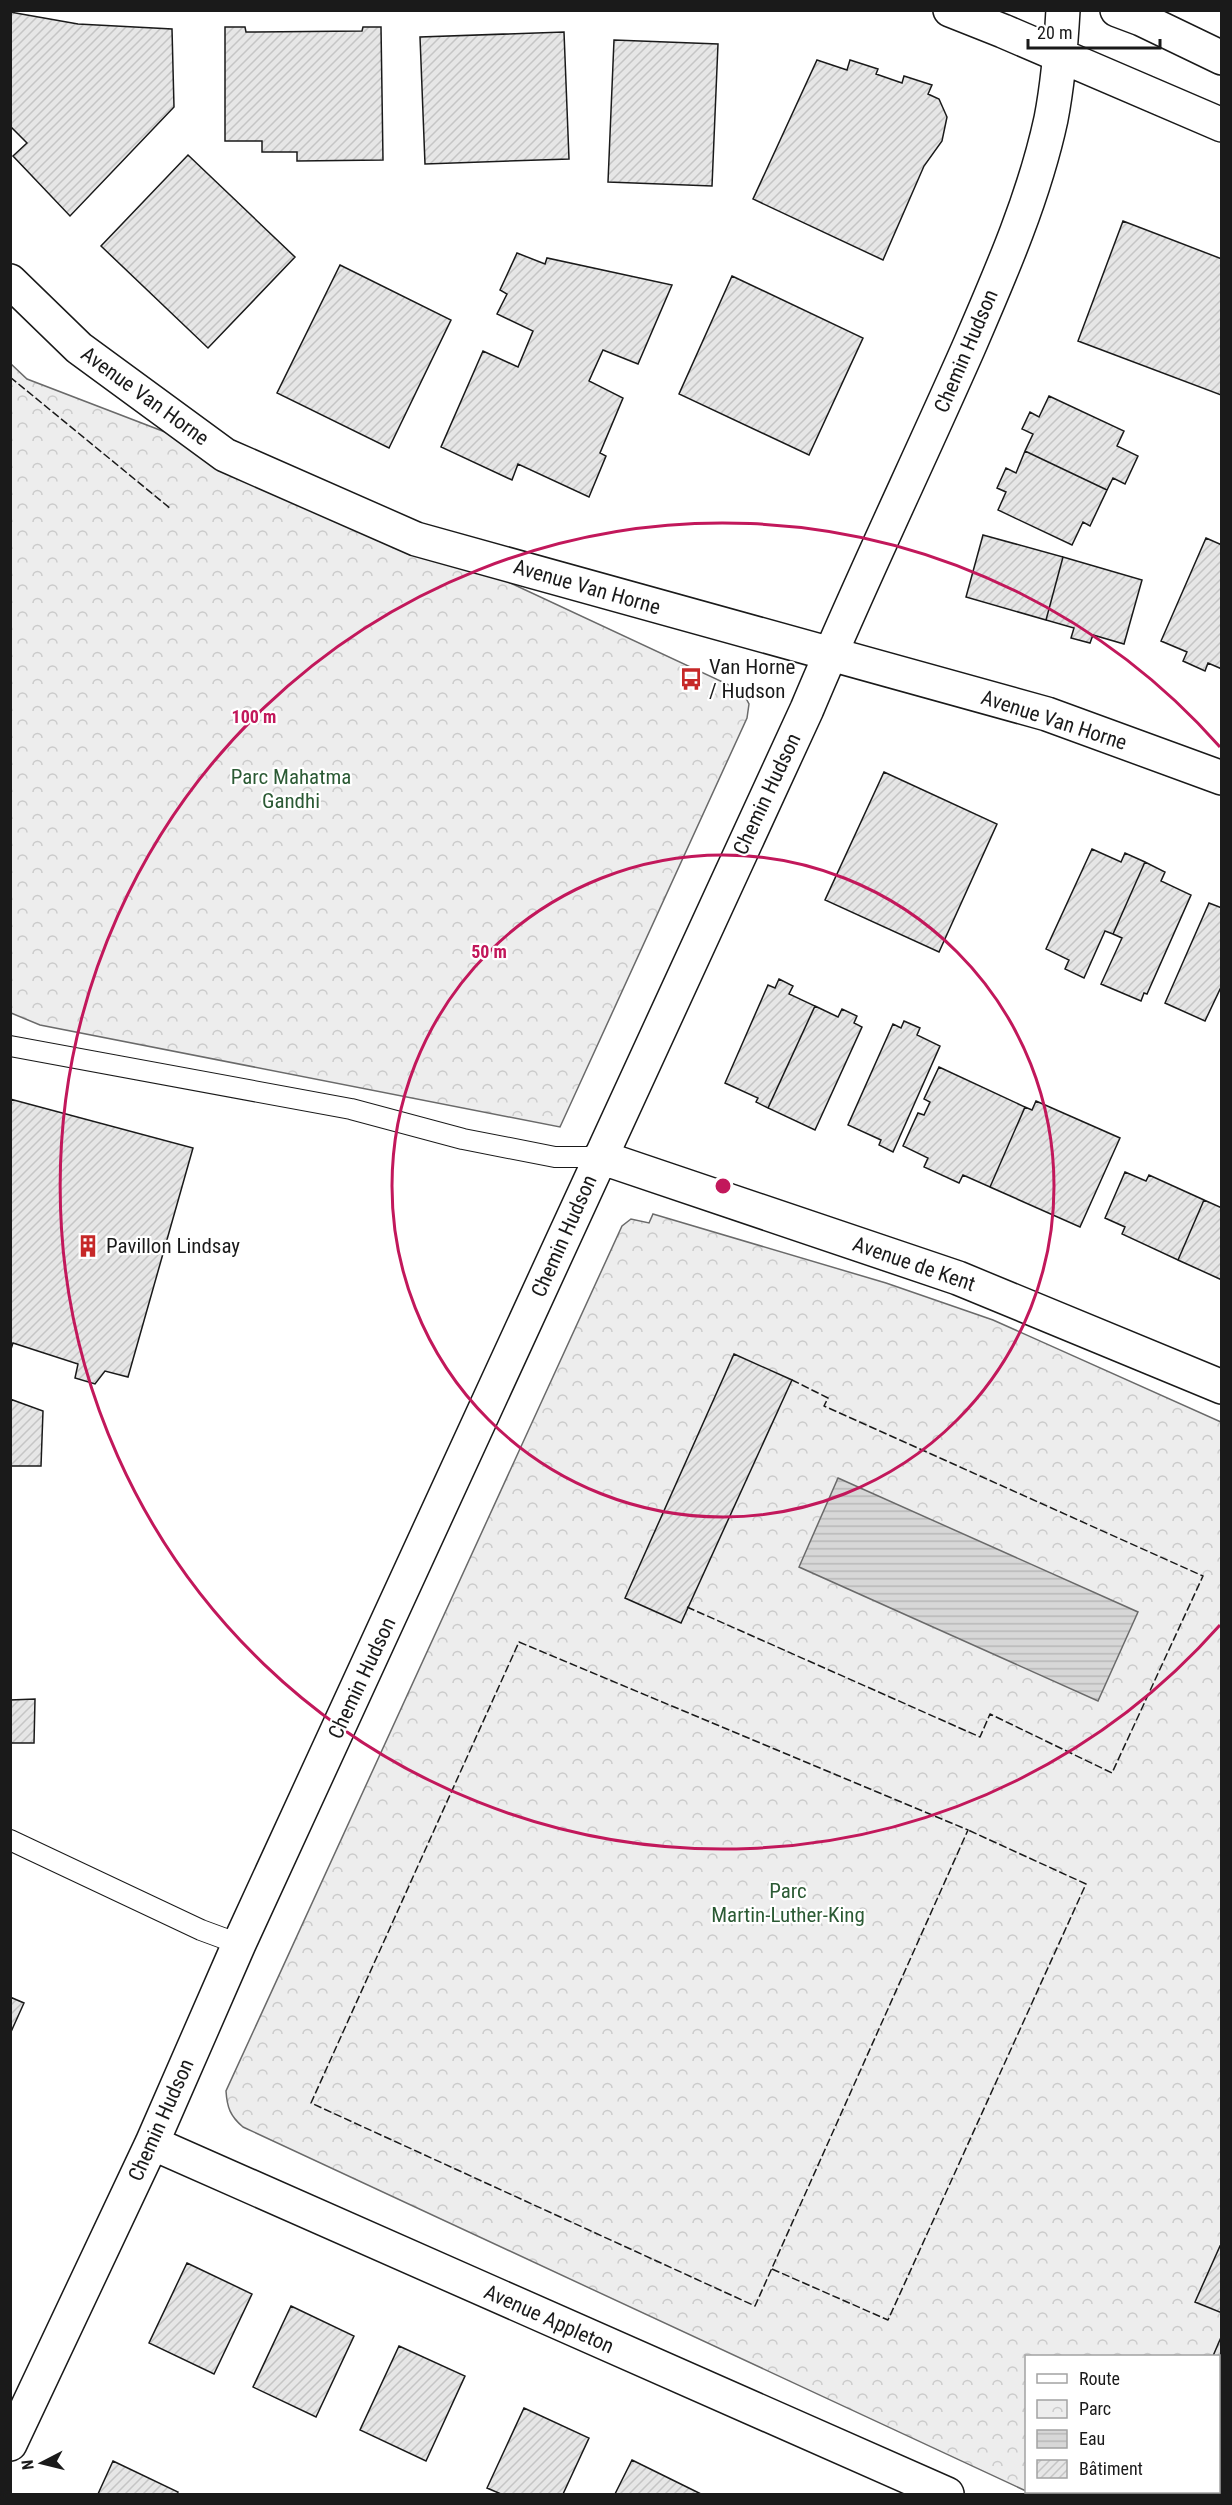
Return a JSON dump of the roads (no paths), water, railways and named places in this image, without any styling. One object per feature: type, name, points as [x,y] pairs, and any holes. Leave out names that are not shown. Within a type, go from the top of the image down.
[{"type":"street","points":[[950,10],[1221,125]]},
{"type":"street","name":"Chemin Hudson","points":[[10,2444],[152,2143],[240,1944],[807,709],[942,409],[1015,234],[1033,182],[1051,119],[1060,56],[1063,10]]},
{"type":"street","points":[[1117,10],[1141,19],[1221,58]]},
{"type":"street","name":"Avenue Van Horne","points":[[10,281],[79,348],[225,455],[416,539],[1047,714],[1221,778]]},
{"type":"street","name":"Avenue de Kent","points":[[600,1157],[958,1278],[1221,1387]]},
{"type":"street","name":"Avenue Appleton","points":[[152,2143],[947,2494]]},
{"type":"lane","points":[[10,1046],[351,1109],[464,1139],[555,1157],[600,1157]]},
{"type":"lane","points":[[10,1840],[201,1930],[240,1944]]},
{"type":"water","points":[[838,1478],[1138,1612],[1098,1701],[799,1567]]},
{"type":"place","name":"Van Horne / Hudson","points":[[691,679]]},
{"type":"place","name":"Pavillon Lindsay","points":[[88,1246]]},
{"type":"park label","name":"Parc Mahatma Gandhi","points":[[291,789]]},
{"type":"park label","name":"Parc Martin-Luther-King","points":[[788,1903]]}]
